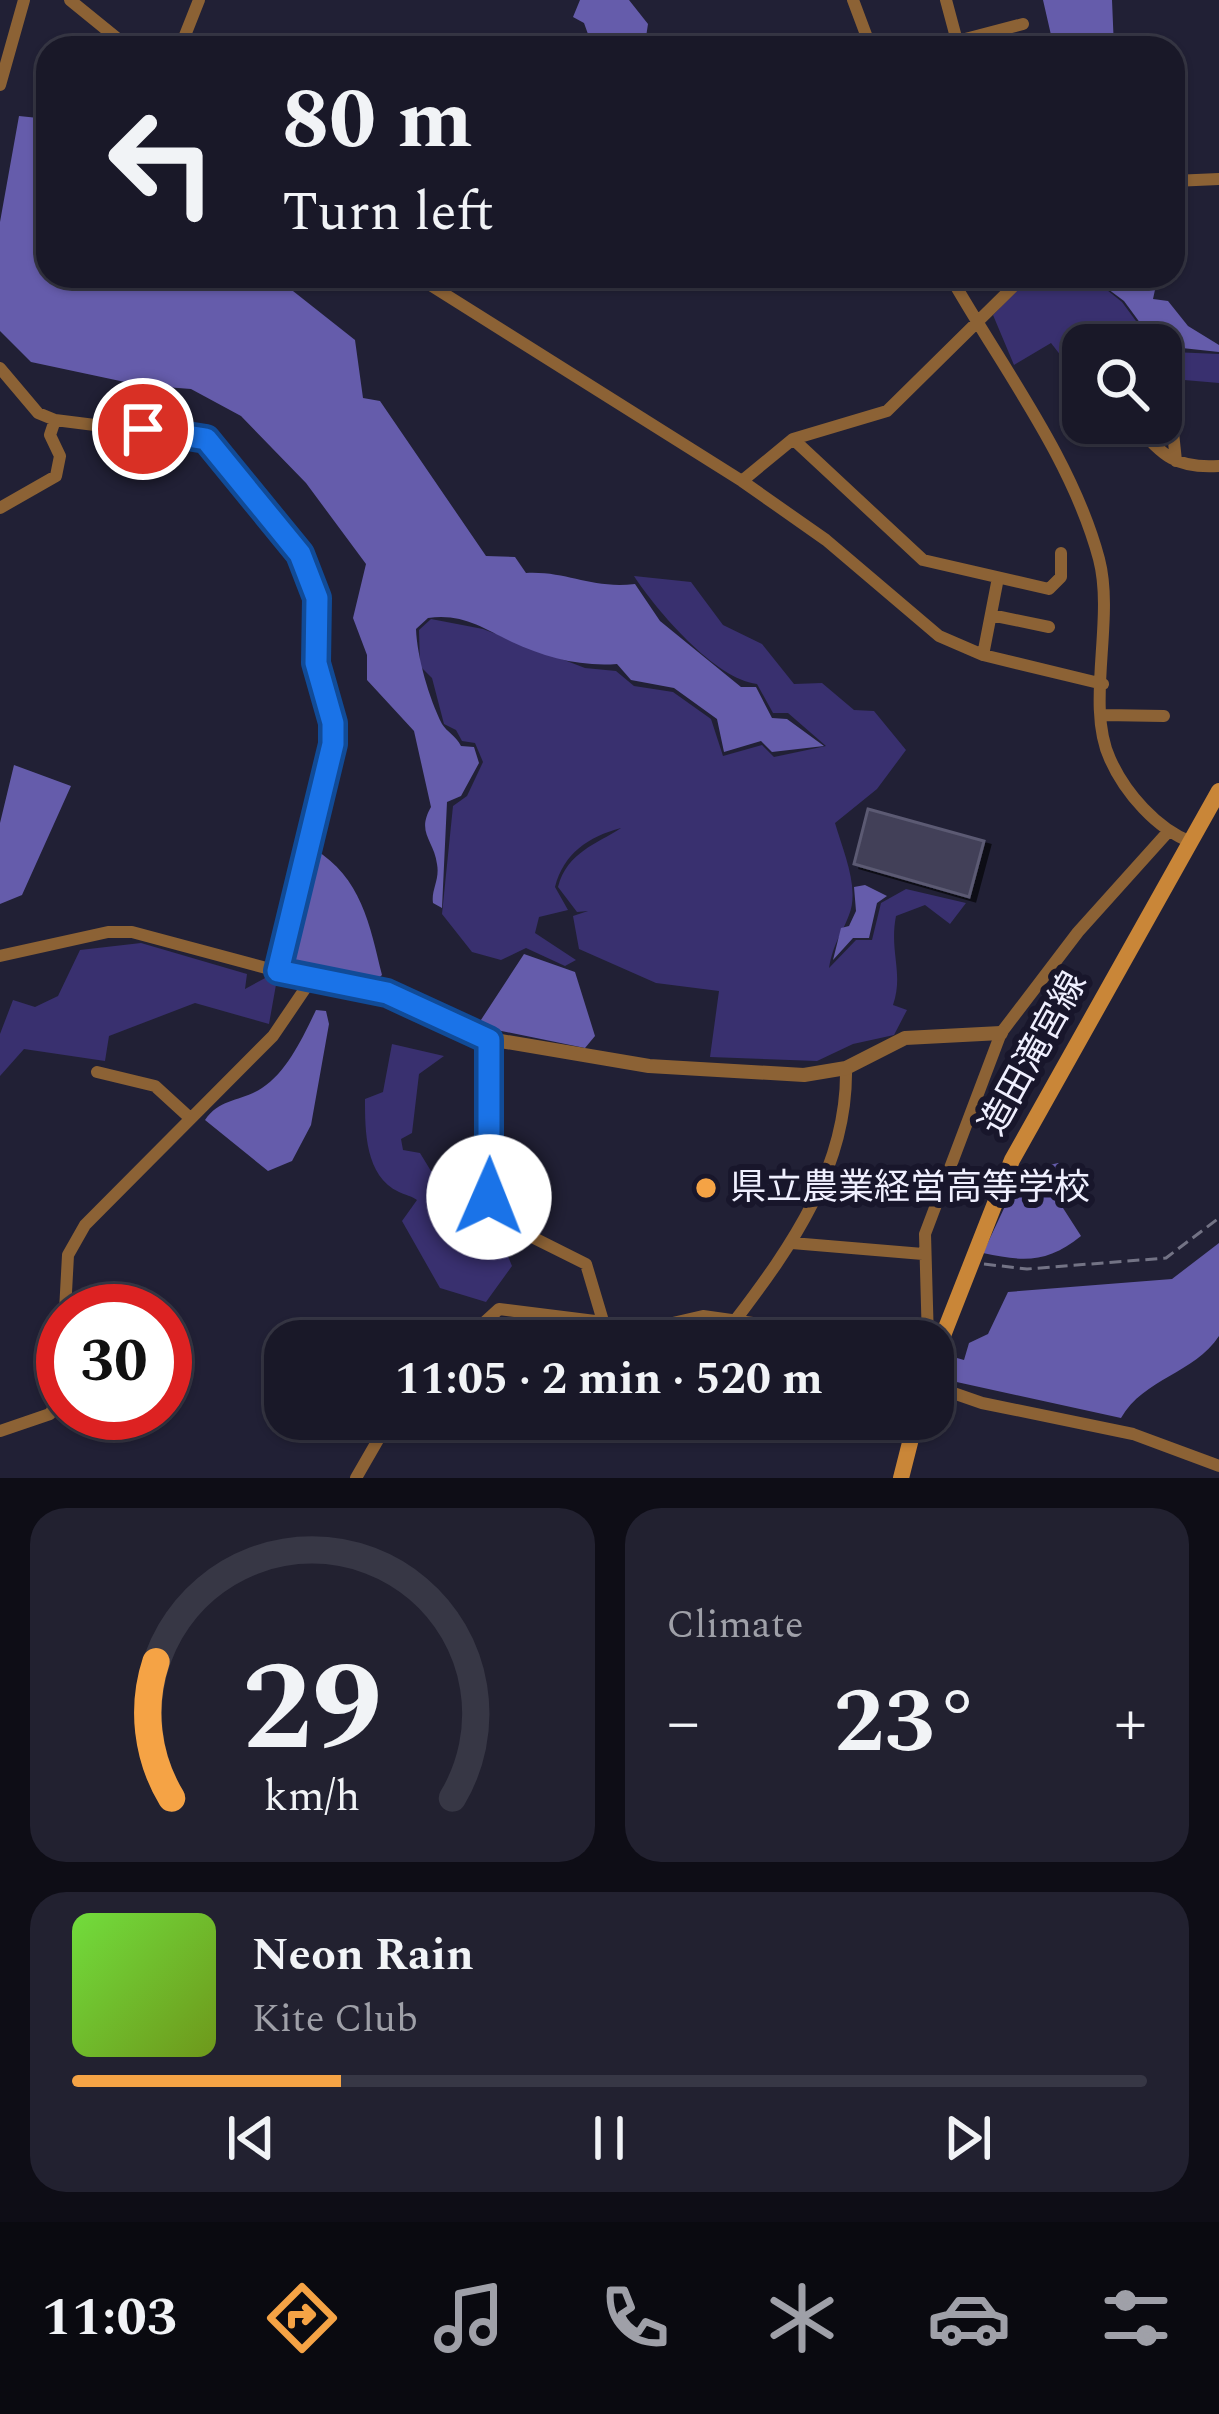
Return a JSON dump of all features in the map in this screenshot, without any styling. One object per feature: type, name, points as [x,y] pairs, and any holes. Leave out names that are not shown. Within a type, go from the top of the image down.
[{"type":"main road","name":"造田滝宮線","points":[[949,1320],[1012,1160],[1219,791]]},
{"type":"main road","points":[[901,1478],[911,1440]]},
{"type":"street","points":[[0,85],[24,0]]},
{"type":"street","points":[[70,0],[114,36]]},
{"type":"street","points":[[186,36],[199,0]]},
{"type":"street","points":[[853,0],[866,36]]},
{"type":"street","points":[[946,0],[956,36]]},
{"type":"street","points":[[976,36],[1023,24]]},
{"type":"street","points":[[1185,180],[1219,178]]},
{"type":"street","points":[[435,288],[742,481],[826,540],[939,636],[983,655],[1103,684]]},
{"type":"street","points":[[956,288],[1070,481],[1098,556],[1106,614],[1103,715],[1109,758],[1167,833],[1191,842]]},
{"type":"street","points":[[742,481],[793,439],[887,411],[1011,288]]},
{"type":"street","points":[[0,368],[38,413],[55,420],[206,439],[300,554],[310,573],[317,598],[316,663],[333,723],[333,744],[278,971]]},
{"type":"street","points":[[0,508],[56,476],[60,456],[50,436],[55,420]]},
{"type":"street","points":[[793,439],[923,560],[1049,589],[1061,578],[1061,553]]},
{"type":"street","points":[[1157,444],[1188,468],[1219,466]]},
{"type":"street","points":[[1174,444],[1176,461]]},
{"type":"street","points":[[983,655],[997,583]]},
{"type":"street","points":[[991,615],[1049,627]]},
{"type":"street","points":[[1103,715],[1164,716]]},
{"type":"street","points":[[927,1320],[923,1254],[938,1192],[1001,1034],[1078,932],[1167,833]]},
{"type":"street","points":[[0,956],[108,932],[132,932],[310,980],[410,1001],[489,1040],[649,1066],[804,1075],[846,1068],[904,1038],[1001,1034]]},
{"type":"street","points":[[66,1284],[68,1255],[85,1225],[273,1036],[310,980]]},
{"type":"street","points":[[489,1040],[489,1197],[498,1220],[586,1264],[603,1320]]},
{"type":"street","points":[[735,1320],[792,1243],[832,1160],[843,1123],[846,1068]]},
{"type":"street","points":[[97,1072],[155,1086],[190,1118]]},
{"type":"street","points":[[792,1243],[923,1254]]},
{"type":"street","points":[[487,1320],[499,1309],[594,1320]]},
{"type":"street","points":[[686,1320],[703,1316],[724,1320]]},
{"type":"street","points":[[954,1393],[1133,1434],[1219,1466]]},
{"type":"street","points":[[0,1431],[36,1419]]},
{"type":"street","points":[[356,1478],[378,1440]]},
{"type":"path","points":[[976,1263],[1027,1269],[1166,1258],[1219,1218]]},
{"type":"shaded area","points":[[580,0],[629,0],[648,24],[646,36],[589,36],[584,23],[573,17]]},
{"type":"shaded area","points":[[1043,0],[1112,0],[1114,36],[1051,36]]},
{"type":"shaded area","points":[[19,116],[36,118],[36,288],[289,288],[355,340],[363,398],[380,401],[486,556],[515,557],[526,573],[635,584],[660,621],[741,687],[756,687],[772,718],[787,719],[824,746],[772,752],[761,741],[724,752],[717,719],[674,688],[631,680],[617,664],[576,662],[537,652],[462,620],[428,618],[416,629],[433,702],[444,727],[461,746],[474,747],[479,763],[461,796],[447,802],[442,908],[433,903],[438,870],[426,830],[431,807],[414,731],[367,680],[367,655],[353,618],[366,564],[306,483],[241,416],[191,389],[139,385],[31,362],[0,331],[0,222]]},
{"type":"shaded area","points":[[1019,288],[1104,288],[1138,324],[1062,324],[1062,357],[1051,343],[1014,365],[993,315]]},
{"type":"shaded area","points":[[1107,288],[1155,288],[1153,299],[1168,301],[1188,326],[1219,345],[1219,352],[1182,348],[1182,324],[1141,324]]},
{"type":"shaded area","points":[[1182,352],[1219,354],[1219,383],[1182,380]]},
{"type":"shaded area","points":[[634,576],[691,582],[723,625],[762,644],[794,684],[822,683],[854,710],[874,711],[906,750],[877,789],[835,823],[853,893],[829,968],[856,940],[872,940],[881,903],[906,889],[966,903],[950,924],[925,905],[896,916],[893,1005],[907,1010],[894,1035],[853,1044],[817,1061],[710,1057],[719,991],[656,983],[579,949],[573,916],[588,911],[577,912],[558,887],[562,875],[576,857],[621,828],[598,836],[571,856],[555,887],[568,910],[539,917],[535,933],[576,960],[565,966],[526,948],[501,960],[472,952],[442,914],[453,806],[467,796],[483,762],[475,743],[462,741],[456,730],[444,724],[432,678],[420,666],[419,630],[431,619],[483,629],[585,668],[616,671],[634,686],[673,692],[711,719],[723,756],[762,745],[774,757],[826,746],[788,713],[773,713],[757,684],[706,657]]},
{"type":"shaded area","points":[[14,765],[71,786],[22,895],[0,904],[0,823]]},
{"type":"shaded area","points":[[314,849],[343,873],[361,904],[382,975],[375,981],[292,968],[287,958]]},
{"type":"shaded area","points":[[865,885],[887,896],[877,903],[869,938],[853,938],[833,960],[841,928],[849,926],[856,911],[854,887]]},
{"type":"shaded area","points":[[141,943],[247,974],[245,989],[267,977],[277,979],[269,1024],[195,1003],[109,1036],[105,1061],[24,1049],[0,1076],[0,1034],[13,1000],[35,1007],[58,996],[80,950]]},
{"type":"shaded area","points":[[524,954],[575,972],[595,1036],[585,1048],[477,1026]]},
{"type":"shaded area","points":[[316,1010],[326,1011],[329,1024],[311,1125],[292,1161],[268,1171],[205,1120],[217,1108],[271,1081],[294,1053]]},
{"type":"shaded area","points":[[392,1044],[444,1056],[419,1074],[412,1133],[401,1139],[403,1150],[420,1153],[431,1171],[456,1171],[473,1161],[484,1165],[480,1196],[493,1224],[490,1236],[505,1249],[512,1266],[486,1302],[440,1288],[402,1221],[417,1200],[388,1185],[373,1164],[365,1099],[383,1092]]},
{"type":"shaded area","points":[[1058,1163],[1072,1172],[1063,1208],[1081,1236],[1058,1251],[1035,1258],[983,1253],[1021,1172]]},
{"type":"shaded area","points":[[1219,1243],[1219,1336],[1196,1359],[1142,1394],[1121,1418],[954,1381],[954,1357],[964,1360],[969,1343],[988,1334],[1008,1292],[1172,1279]]},
{"type":"building","points":[[868,809],[984,841],[969,897],[854,864]]},
{"type":"place","name":"県立農業経営高等学校","points":[[706,1188]]},
{"type":"route","points":[[143,429],[187,433],[206,439],[217,449],[300,554],[317,598],[316,663],[333,723],[333,744],[278,971],[387,993],[489,1040],[489,1197]]}]
